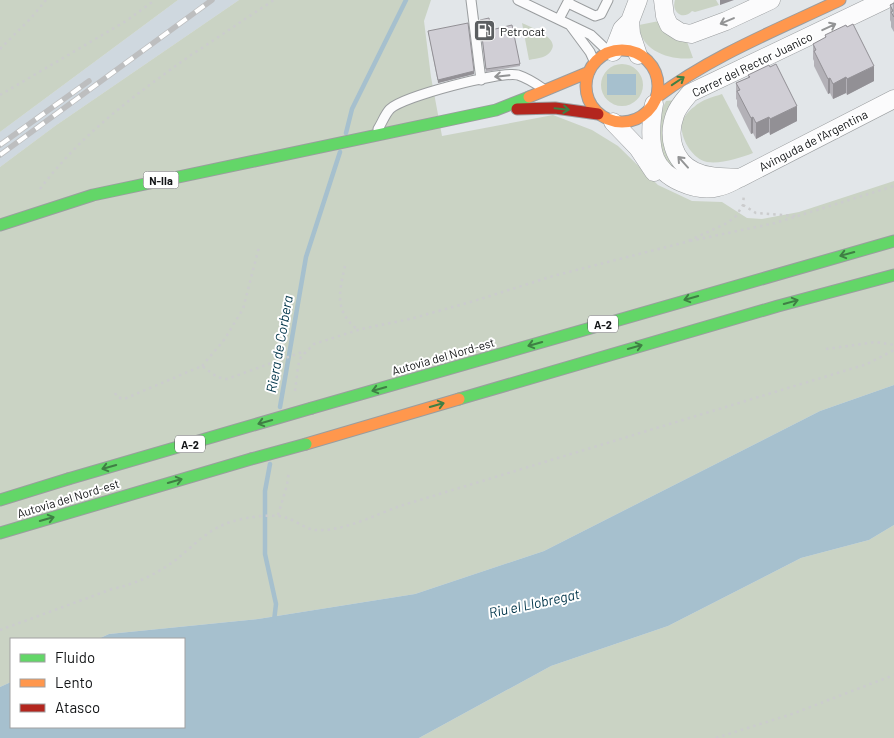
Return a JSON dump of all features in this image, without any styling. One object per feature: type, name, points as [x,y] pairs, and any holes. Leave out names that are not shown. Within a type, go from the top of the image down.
[{"type":"main road","name":"Carrer del Rector Juanico","points":[[655,100],[673,84],[700,66],[840,0]]},
{"type":"main road","points":[[611,53],[626,50],[664,63]]},
{"type":"main road","name":"N-IIa","points":[[0,225],[94,195],[496,110],[546,92],[592,68],[611,53]]},
{"type":"main road","points":[[642,57],[655,70],[658,90],[655,100]]},
{"type":"main road","name":"Carrer del Rector Juanico","points":[[685,66],[700,66]]},
{"type":"main road","points":[[592,68],[587,80],[587,91],[590,101],[606,118]]},
{"type":"main road","name":"N-IIa","points":[[496,110],[555,108],[606,118],[634,120],[648,111],[655,100]]},
{"type":"main road","name":"Autovia del Nord-est","points":[[0,500],[312,408],[894,241]]},
{"type":"main road","name":"Autovia del Nord-est","points":[[0,533],[778,306],[894,275]]},
{"type":"street","points":[[611,53],[633,11],[647,8],[662,0],[665,16],[670,25],[680,32],[691,34],[726,21],[771,0]]},
{"type":"street","name":"Carrer del Rector Juanico","points":[[733,179],[708,176],[695,172],[683,165],[676,154],[672,143],[674,115],[690,92],[885,0]]},
{"type":"street","points":[[633,11],[631,34],[642,57]]},
{"type":"street","name":"Avinguda de l'Argentina","points":[[655,100],[651,122],[652,143],[656,160],[668,174],[682,184],[693,187],[719,187],[894,99]]},
{"type":"street","name":"Avinguda de l'Argentina","points":[[606,118],[638,148],[654,172],[678,191],[705,197],[717,196],[732,190],[733,179]]},
{"type":"lane","points":[[470,0],[481,80]]},
{"type":"lane","points":[[518,0],[591,35],[611,53]]},
{"type":"lane","points":[[558,19],[568,1],[595,16],[601,14],[608,0]]},
{"type":"lane","points":[[570,25],[590,52],[592,68]]},
{"type":"lane","points":[[375,136],[389,110],[401,102],[444,88],[501,75],[518,75],[533,82],[546,92]]},
{"type":"path","points":[[0,48],[25,25],[46,0]]},
{"type":"path","points":[[0,96],[110,32],[155,0]]},
{"type":"path","points":[[40,189],[55,168],[105,118],[171,70],[274,0]]},
{"type":"path","points":[[686,242],[727,223],[736,216],[743,205],[744,194],[733,179]]},
{"type":"path","points":[[296,382],[301,357],[314,344],[358,330],[410,319],[474,301],[553,276],[686,242],[775,223],[894,186]]},
{"type":"path","points":[[743,205],[756,213],[799,216]]},
{"type":"path","points":[[115,392],[118,397],[124,400],[202,366],[224,340],[243,308],[259,247]]},
{"type":"path","points":[[345,266],[339,294],[341,308],[347,321],[358,330]]},
{"type":"path","points":[[826,349],[876,342],[894,345]]},
{"type":"path","points":[[0,630],[149,577],[224,524],[278,515],[314,530],[356,523],[400,506],[867,364],[894,350]]},
{"type":"path","points":[[202,366],[217,377],[227,379],[307,351]]},
{"type":"path","points":[[278,515],[287,485],[289,466]]},
{"type":"path","points":[[716,738],[792,714],[894,675]]},
{"type":"shaded area","points":[[178,0],[239,0],[55,126],[0,167],[0,132]]},
{"type":"green space","points":[[0,0],[178,0],[0,132]]},
{"type":"green space","points":[[239,0],[431,0],[424,21],[431,77],[442,136],[553,115],[592,130],[618,146],[658,185],[692,201],[722,202],[747,218],[762,219],[799,212],[894,181],[894,385],[820,411],[544,551],[415,594],[258,619],[109,634],[100,638],[10,638],[10,682],[0,687],[0,167],[55,126]]},
{"type":"green space","points":[[675,0],[716,0],[719,5],[682,15],[676,11]]},
{"type":"green space","points":[[664,20],[685,36],[693,58],[684,59],[667,56],[651,48],[645,42],[639,25]]},
{"type":"green space","points":[[522,23],[551,40],[553,45],[548,54],[529,60]]},
{"type":"green space","points":[[626,64],[634,67],[640,73],[643,85],[640,97],[634,103],[618,106],[610,103],[604,97],[601,81],[604,73],[610,67]]},
{"type":"green space","points":[[722,94],[753,153],[737,159],[707,162],[696,157],[688,146],[683,134],[682,122],[685,116],[697,105]]},
{"type":"green space","points":[[676,100],[681,175],[666,161],[662,154],[659,139],[659,123],[666,101]]},
{"type":"green space","points":[[894,525],[894,738],[419,738],[551,666],[668,626],[801,558],[869,540]]},
{"type":"water","points":[[607,74],[636,74],[636,95],[607,95]]},
{"type":"water","name":"Riu el Llobregat","points":[[894,385],[894,525],[869,540],[801,558],[668,626],[551,666],[419,738],[0,738],[0,687],[10,682],[10,728],[185,728],[185,638],[100,638],[109,634],[258,619],[415,594],[544,551],[820,411]]},
{"type":"building","points":[[894,3],[894,17],[890,5]]},
{"type":"building","points":[[489,18],[491,30],[512,25],[520,64],[486,69],[480,20]]},
{"type":"building","points":[[468,23],[474,71],[438,80],[428,31]]},
{"type":"building","points":[[853,24],[874,66],[833,84],[830,78],[828,79],[814,51],[816,50],[813,44],[826,37],[825,35],[846,25],[847,27]]},
{"type":"building","points":[[776,64],[797,106],[770,119],[769,117],[756,123],[753,117],[751,118],[737,91],[740,90],[736,83],[769,65],[770,67]]},
{"type":"waterway","name":"Riera de Corbera","points":[[346,133],[352,109],[406,0]]},
{"type":"waterway","name":"Riera de Corbera","points":[[280,407],[306,257],[340,152]]},
{"type":"waterway","name":"Riera de Corbera","points":[[270,464],[265,491],[265,554],[276,604],[274,621]]},
{"type":"railway","points":[[0,155],[212,0]]},
{"type":"railway","points":[[0,145],[89,81]]},
{"type":"traffic: fast","points":[[0,225],[93,195],[496,110],[529,97]]},
{"type":"traffic: fast","points":[[312,408],[894,241]]},
{"type":"traffic: fast","points":[[459,399],[778,306],[894,275]]},
{"type":"traffic: fast","points":[[68,479],[312,408]]},
{"type":"traffic: fast","points":[[251,459],[306,444]]},
{"type":"traffic: fast","points":[[0,533],[251,459]]},
{"type":"traffic: fast","points":[[0,500],[68,479]]},
{"type":"traffic: slow","points":[[657,97],[700,68],[840,0]]},
{"type":"traffic: slow","points":[[622,50],[642,56],[652,66],[658,86],[652,106],[642,116],[622,122],[602,116],[592,106],[586,86],[592,66],[602,56],[622,50]]},
{"type":"traffic: slow","points":[[529,97],[589,72]]},
{"type":"traffic: slow","points":[[306,444],[459,399]]},
{"type":"traffic: jam","points":[[517,109],[555,108],[598,114]]},
{"type":"place","name":"Petrocat","points":[[484,31]]}]
